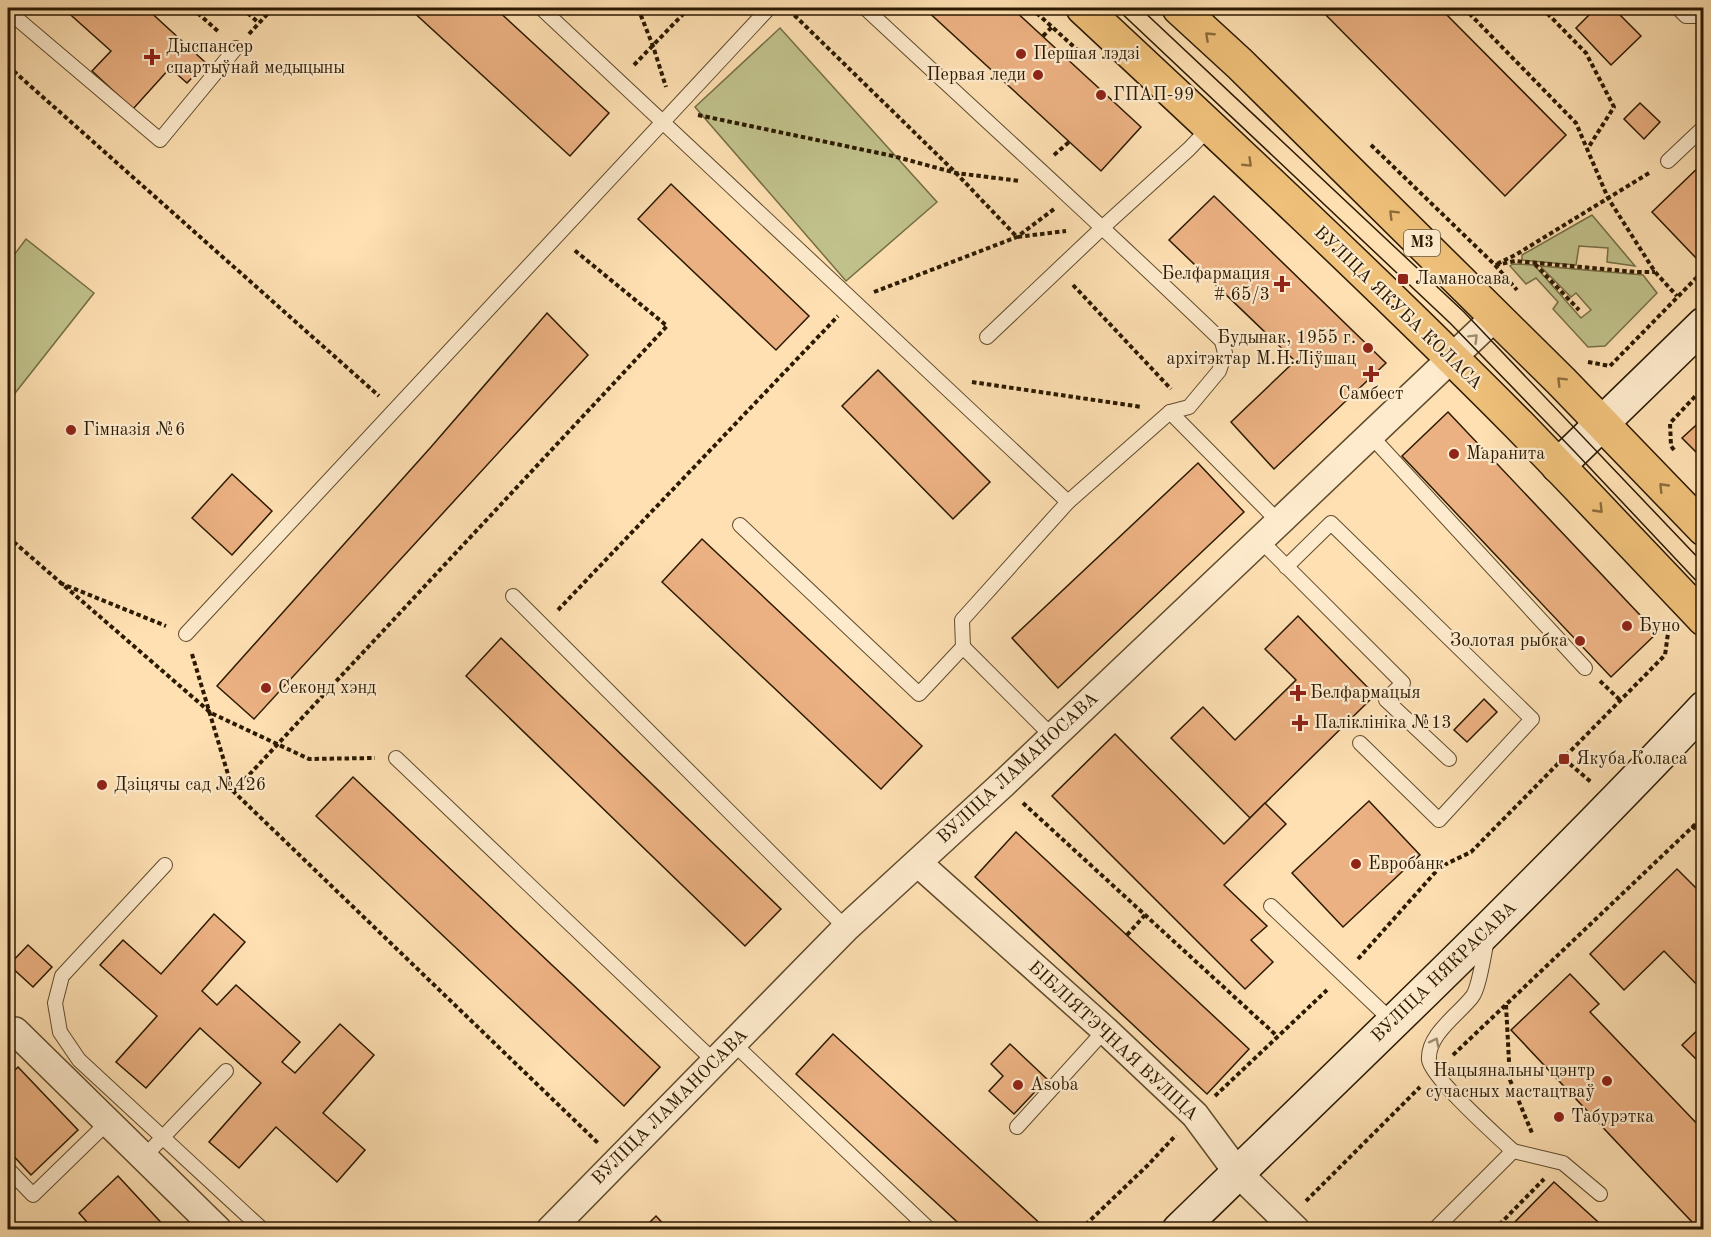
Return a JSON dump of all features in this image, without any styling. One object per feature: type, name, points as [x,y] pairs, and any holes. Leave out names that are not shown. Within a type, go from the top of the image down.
[{"type":"main road","name":"ВУЛІЦА ЯКУБА КОЛАСА","points":[[1083,8],[1452,359],[1704,619]]},
{"type":"main road","name":"М3","points":[[1179,8],[1240,64],[1496,316],[1704,529]]},
{"type":"main road","points":[[1558,466],[1704,324]]},
{"type":"main road","name":"ВУЛІЦА НЯКРАСАВА","points":[[1179,1230],[1489,929],[1615,803],[1704,708]]},
{"type":"street","name":"ВУЛІЦА ЛАМАНОСАВА","points":[[553,1228],[616,1160],[846,928],[1003,784],[1496,316]]},
{"type":"street","name":"БІБЛІЯТЭЧНАЯ ВУЛІЦА","points":[[918,863],[1106,1030],[1195,1115],[1238,1173],[1292,1225]]},
{"type":"street","points":[[11,1035],[107,1123],[213,1228]]},
{"type":"lane","points":[[541,8],[1068,502]]},
{"type":"lane","points":[[186,634],[769,8]]},
{"type":"lane","points":[[865,8],[1050,181],[1103,227],[1222,341],[1225,354],[1219,371],[1189,408],[1170,412],[1068,502],[962,620],[963,647],[1052,736]]},
{"type":"lane","points":[[1678,8],[1686,16],[1704,16]]},
{"type":"lane","points":[[8,11],[160,140],[236,48]]},
{"type":"lane","points":[[987,337],[1210,127]]},
{"type":"lane","points":[[1668,161],[1704,127]]},
{"type":"lane","points":[[1170,412],[1269,531],[1286,567],[1403,683],[1386,700],[1449,759]]},
{"type":"lane","points":[[1371,436],[1585,668]]},
{"type":"lane","points":[[1286,567],[1331,523],[1532,719],[1439,820],[1360,743]]},
{"type":"lane","points":[[740,525],[919,694],[963,647]]},
{"type":"lane","points":[[513,596],[846,928]]},
{"type":"lane","points":[[396,758],[723,1052],[930,1230]]},
{"type":"lane","points":[[165,865],[62,976],[55,1003],[60,1032],[80,1060],[263,1230]]},
{"type":"lane","points":[[1271,906],[1392,1021]]},
{"type":"lane","points":[[1489,929],[1474,995],[1440,1033],[1430,1049],[1429,1062],[1435,1072],[1467,1107],[1513,1151],[1563,1164],[1600,1194]]},
{"type":"lane","points":[[1017,1127],[1106,1030]]},
{"type":"lane","points":[[143,1158],[226,1071]]},
{"type":"lane","points":[[8,1169],[33,1195],[107,1123]]},
{"type":"lane","points":[[1434,1230],[1513,1151]]},
{"type":"path","points":[[242,8],[259,23]]},
{"type":"path","points":[[638,8],[653,46],[673,110],[893,156],[956,174],[1032,182],[1050,181]]},
{"type":"path","points":[[618,81],[689,8]]},
{"type":"path","points":[[787,8],[1017,237]]},
{"type":"path","points":[[1464,8],[1576,123],[1608,198],[1655,272],[1677,296]]},
{"type":"path","points":[[1542,8],[1586,53],[1614,106],[1587,149]]},
{"type":"path","points":[[1043,36],[1052,27]]},
{"type":"path","points":[[8,66],[394,409]]},
{"type":"path","points":[[1655,272],[1515,261],[1495,265],[1517,254],[1668,161]]},
{"type":"path","points":[[1017,237],[1069,198]]},
{"type":"path","points":[[544,625],[853,301],[1017,237],[1103,227]]},
{"type":"path","points":[[234,791],[667,326],[557,235]]},
{"type":"path","points":[[1535,264],[1579,310]]},
{"type":"path","points":[[1059,269],[1189,408]]},
{"type":"path","points":[[1610,366],[1704,270]]},
{"type":"path","points":[[932,376],[1170,412]]},
{"type":"path","points":[[1679,455],[1671,446],[1670,423],[1704,387]]},
{"type":"path","points":[[8,537],[211,713],[309,759],[396,758]]},
{"type":"path","points":[[60,583],[186,634],[234,791],[616,1160]]},
{"type":"path","points":[[1080,1230],[1148,1166],[1195,1115],[1343,975],[1440,867],[1471,852],[1665,655]]},
{"type":"path","points":[[1585,668],[1621,701]]},
{"type":"path","points":[[1003,784],[1277,1036]]},
{"type":"path","points":[[1292,1225],[1435,1072],[1704,816]]},
{"type":"path","points":[[1692,826],[1704,824]]},
{"type":"path","points":[[1692,826],[1704,836]]},
{"type":"path","points":[[1127,935],[1145,915]]},
{"type":"path","points":[[1506,1005],[1510,1080],[1534,1137]]},
{"type":"path","points":[[1494,1230],[1545,1179],[1542,1158]]},
{"type":"green space","points":[[780,28],[937,202],[846,281],[695,107]]},
{"type":"green space","points":[[1592,215],[1635,266],[1607,262],[1608,248],[1579,246],[1576,265],[1522,260],[1522,255]]},
{"type":"green space","points":[[26,239],[94,293],[8,402],[8,263]]},
{"type":"green space","points":[[1513,264],[1534,265],[1581,318],[1591,310],[1576,293],[1571,297],[1540,266],[1643,275],[1657,293],[1605,346],[1588,347],[1553,309],[1558,302],[1536,278],[1526,284],[1510,266]]},
{"type":"building","name":"Дыспансер спартыўнай медыцыны","points":[[63,8],[146,8],[206,63],[187,83],[170,68],[133,109],[92,71],[111,51]]},
{"type":"building","points":[[409,8],[495,8],[609,113],[570,156]]},
{"type":"building","points":[[924,8],[1012,8],[1141,127],[1101,171]]},
{"type":"building","points":[[1319,8],[1440,8],[1566,135],[1505,196]]},
{"type":"building","points":[[1596,8],[1613,8],[1641,36],[1611,65],[1576,28]]},
{"type":"building","points":[[1640,103],[1660,122],[1644,139],[1624,119]]},
{"type":"building","points":[[1704,162],[1704,250],[1696,258],[1652,212]]},
{"type":"building","points":[[671,184],[809,316],[776,350],[638,219]]},
{"type":"building","points":[[1214,196],[1386,363],[1274,469],[1231,422],[1295,361],[1169,240]]},
{"type":"building","points":[[547,313],[588,355],[254,719],[217,686],[431,447]]},
{"type":"building","points":[[878,370],[990,482],[953,519],[842,406]]},
{"type":"building","points":[[1448,412],[1657,633],[1611,677],[1402,456]]},
{"type":"building","points":[[1704,418],[1704,460],[1682,438]]},
{"type":"building","points":[[1198,463],[1244,512],[1058,688],[1012,638]]},
{"type":"building","points":[[232,474],[272,511],[232,555],[192,518]]},
{"type":"building","points":[[702,539],[922,746],[881,789],[662,582]]},
{"type":"building","name":"Паліклініка №13","points":[[1298,616],[1375,695],[1250,818],[1171,738],[1203,707],[1235,740],[1296,680],[1265,649]]},
{"type":"building","points":[[501,638],[781,909],[745,946],[466,676]]},
{"type":"building","points":[[1484,699],[1497,712],[1467,742],[1454,730]]},
{"type":"building","points":[[1115,734],[1224,844],[1265,803],[1286,824],[1224,885],[1267,926],[1251,940],[1273,962],[1245,989],[1052,796]]},
{"type":"building","points":[[353,777],[660,1067],[624,1106],[316,816]]},
{"type":"building","name":"Евробанк","points":[[1369,801],[1420,855],[1343,927],[1292,873]]},
{"type":"building","points":[[1016,832],[1249,1049],[1207,1094],[975,877]]},
{"type":"building","points":[[1677,869],[1704,896],[1704,992],[1664,951],[1624,990],[1590,954]]},
{"type":"building","points":[[214,914],[245,942],[202,991],[217,1005],[236,985],[300,1042],[282,1062],[295,1073],[340,1024],[374,1055],[323,1113],[365,1150],[337,1182],[276,1127],[239,1168],[209,1142],[261,1083],[200,1028],[146,1088],[116,1062],[157,1016],[100,965],[123,940],[161,974]]},
{"type":"building","points":[[28,945],[52,967],[33,987],[9,965]]},
{"type":"building","name":"Нацыянальны цэнтр сучасных мастацтваў","points":[[1570,974],[1599,1004],[1590,1012],[1704,1131],[1704,1230],[1684,1230],[1692,1222],[1511,1030]]},
{"type":"building","points":[[1704,1024],[1704,1067],[1682,1045]]},
{"type":"building","points":[[833,1034],[1044,1227],[1042,1230],[966,1230],[796,1074]]},
{"type":"building","name":"Asoba","points":[[1010,1044],[1047,1079],[1014,1114],[989,1091],[1003,1076],[991,1064]]},
{"type":"building","points":[[18,1067],[78,1130],[31,1175],[8,1150],[8,1077]]},
{"type":"building","points":[[118,1176],[168,1230],[94,1230],[79,1213]]},
{"type":"building","points":[[1554,1182],[1607,1230],[1507,1230]]},
{"type":"building","points":[[656,1216],[669,1230],[642,1230]]},
{"type":"tram line","points":[[1116,8],[1451,324],[1704,589]]},
{"type":"tram line","points":[[1140,8],[1464,312],[1704,564]]},
{"type":"place","name":"Першая лэдзі","points":[[1021,54]]},
{"type":"place","name":"Дыспансер спартыўнай медыцыны","points":[[152,57]]},
{"type":"place","name":"Первая леди","points":[[1038,75]]},
{"type":"place","name":"ГПАП-99","points":[[1101,95]]},
{"type":"place","name":"Ламаносава","points":[[1403,279]]},
{"type":"place","name":"Белфармация # 65/3","points":[[1282,284]]},
{"type":"place","name":"Будынак, 1955 г. архітэктар М.Н.Ліўшац","points":[[1368,348]]},
{"type":"place","name":"Самбест","points":[[1371,374]]},
{"type":"place","name":"Гімназія №6","points":[[71,430]]},
{"type":"place","name":"Маранита","points":[[1454,454]]},
{"type":"place","name":"Буно","points":[[1627,626]]},
{"type":"place","name":"Золотая рыбка","points":[[1580,641]]},
{"type":"place","name":"Секонд хэнд","points":[[266,688]]},
{"type":"place","name":"Белфармацыя","points":[[1298,693]]},
{"type":"place","name":"Паліклініка №13","points":[[1300,723]]},
{"type":"place","name":"Якуба Коласа","points":[[1564,759]]},
{"type":"place","name":"Дзіцячы сад №426","points":[[102,785]]},
{"type":"place","name":"Евробанк","points":[[1356,864]]},
{"type":"place","name":"Нацыянальны цэнтр сучасных мастацтваў","points":[[1607,1081]]},
{"type":"place","name":"Asoba","points":[[1018,1085]]},
{"type":"place","name":"Табурэтка","points":[[1559,1117]]}]
